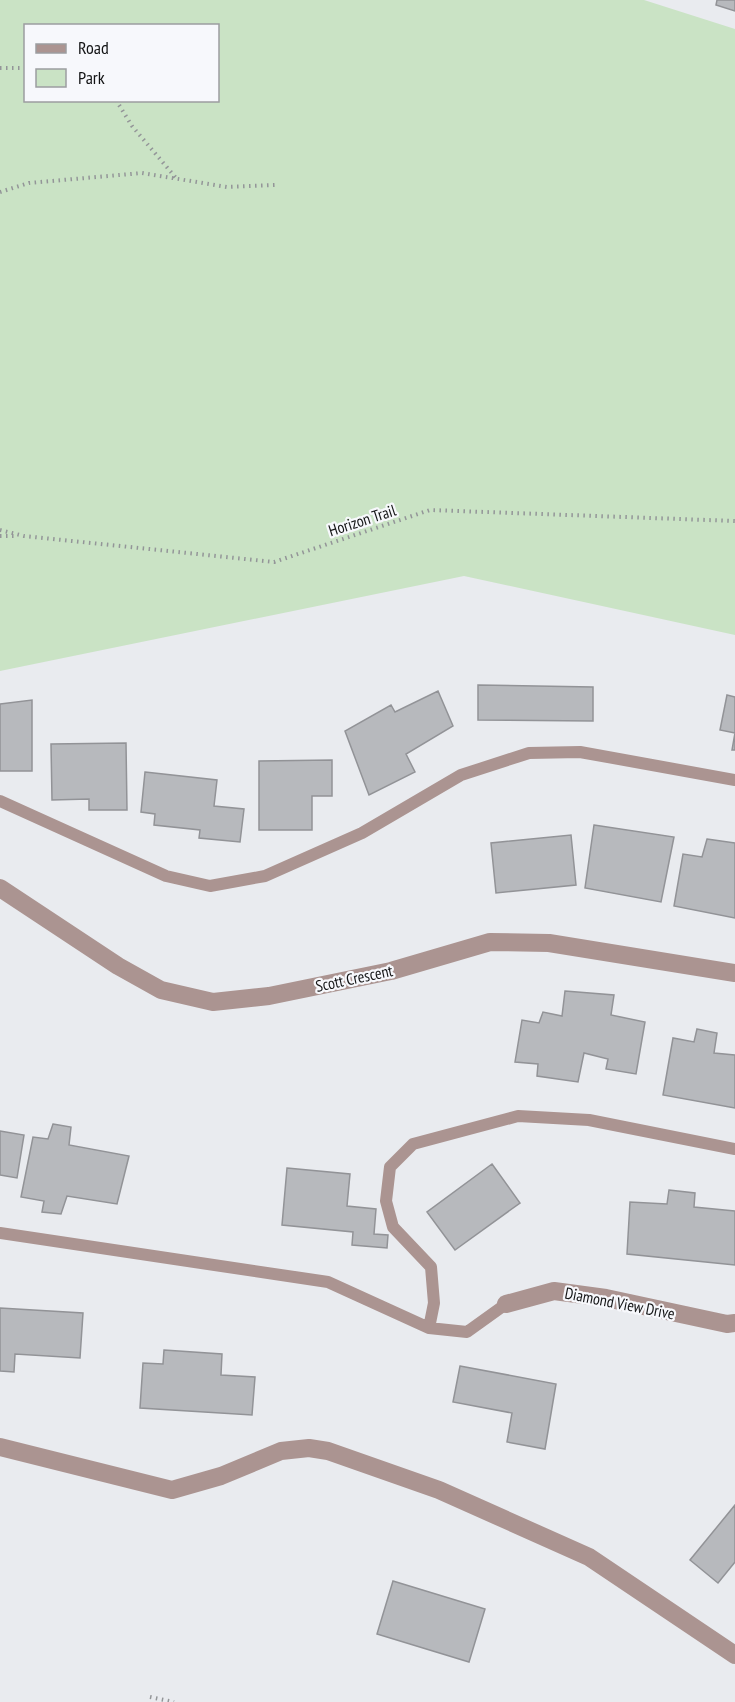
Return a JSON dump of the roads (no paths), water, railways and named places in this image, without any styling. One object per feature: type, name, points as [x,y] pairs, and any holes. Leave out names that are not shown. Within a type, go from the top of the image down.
[{"type":"street","name":"Scott Crescent","points":[[0,888],[118,966],[162,990],[213,1002],[269,996],[391,971],[490,942],[549,943],[735,973]]},
{"type":"street","name":"Diamond View Drive","points":[[506,1304],[554,1291],[606,1298],[727,1324],[735,1323]]},
{"type":"street","points":[[0,1447],[172,1490],[221,1476],[281,1451],[309,1448],[328,1451],[438,1490],[589,1557],[735,1655]]},
{"type":"lane","points":[[0,801],[166,876],[210,886],[265,876],[362,832],[461,775],[529,753],[580,752],[735,780]]},
{"type":"lane","points":[[429,1328],[434,1303],[431,1267],[393,1227],[386,1201],[390,1167],[413,1144],[518,1116],[589,1120],[735,1149]]},
{"type":"lane","points":[[0,1233],[328,1282],[429,1328],[467,1332],[506,1304]]}]
